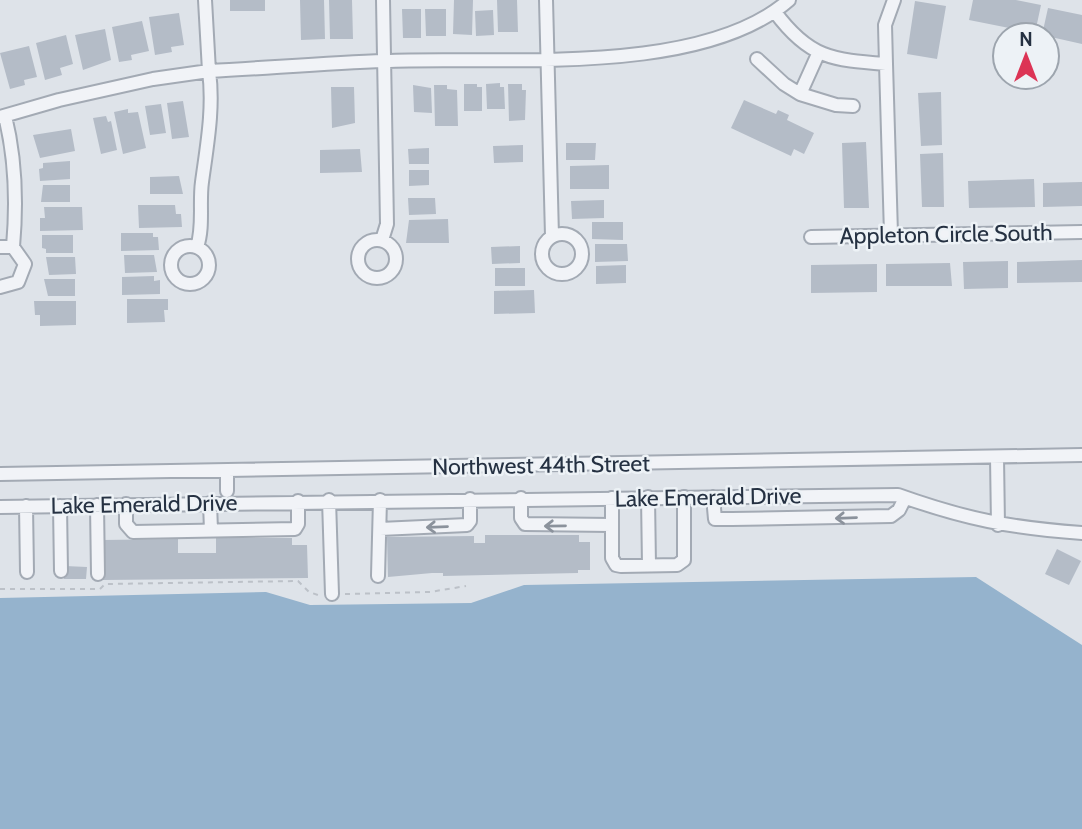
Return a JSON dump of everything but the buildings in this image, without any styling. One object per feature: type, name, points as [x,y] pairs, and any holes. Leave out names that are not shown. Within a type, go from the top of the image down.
[{"type":"street","points":[[197,247],[201,236],[202,182],[211,115],[205,0]]},
{"type":"street","points":[[382,240],[387,224],[383,0]]},
{"type":"street","points":[[546,0],[552,236]]},
{"type":"street","points":[[0,287],[18,282],[25,271],[23,257],[6,247],[17,206],[15,167],[2,117],[153,79],[209,71],[385,61],[661,53],[708,42],[775,12],[789,0]]},
{"type":"street","points":[[891,234],[885,25],[894,0]]},
{"type":"street","points":[[775,12],[803,45],[818,54],[847,62],[886,64]]},
{"type":"street","points":[[800,94],[818,54]]},
{"type":"street","points":[[757,59],[783,84],[800,94],[826,103],[853,106]]},
{"type":"street","name":"Appleton Circle South","points":[[811,237],[1082,232]]},
{"type":"street","name":"Northwest 44th Street","points":[[0,474],[1082,456]]},
{"type":"street","points":[[997,457],[998,525]]},
{"type":"street","points":[[227,471],[227,491]]},
{"type":"street","name":"Lake Emerald Drive","points":[[0,507],[329,500],[898,495],[966,519],[998,525],[1082,533]]},
{"type":"street","points":[[648,497],[649,565]]},
{"type":"street","points":[[612,498],[613,563],[621,566],[677,565],[684,560],[684,497]]},
{"type":"street","points":[[713,497],[715,519],[891,516],[899,510],[905,498]]},
{"type":"street","points":[[521,498],[521,518],[525,524],[612,525]]},
{"type":"street","points":[[380,528],[467,525],[470,521],[470,499]]},
{"type":"street","points":[[329,500],[332,594]]},
{"type":"street","points":[[378,576],[380,500]]},
{"type":"street","points":[[126,504],[126,524],[133,532],[295,529],[299,524],[298,501]]},
{"type":"street","points":[[211,503],[211,530]]},
{"type":"street","points":[[97,505],[98,574]]},
{"type":"street","points":[[26,506],[27,572]]},
{"type":"street","points":[[61,506],[61,571]]},
{"type":"path","points":[[0,589],[100,589],[105,584],[299,582],[315,595],[430,592],[466,586]]},
{"type":"water","points":[[976,577],[1082,645],[1082,829],[0,829],[0,598],[266,592],[310,605],[471,603],[524,585]]}]
